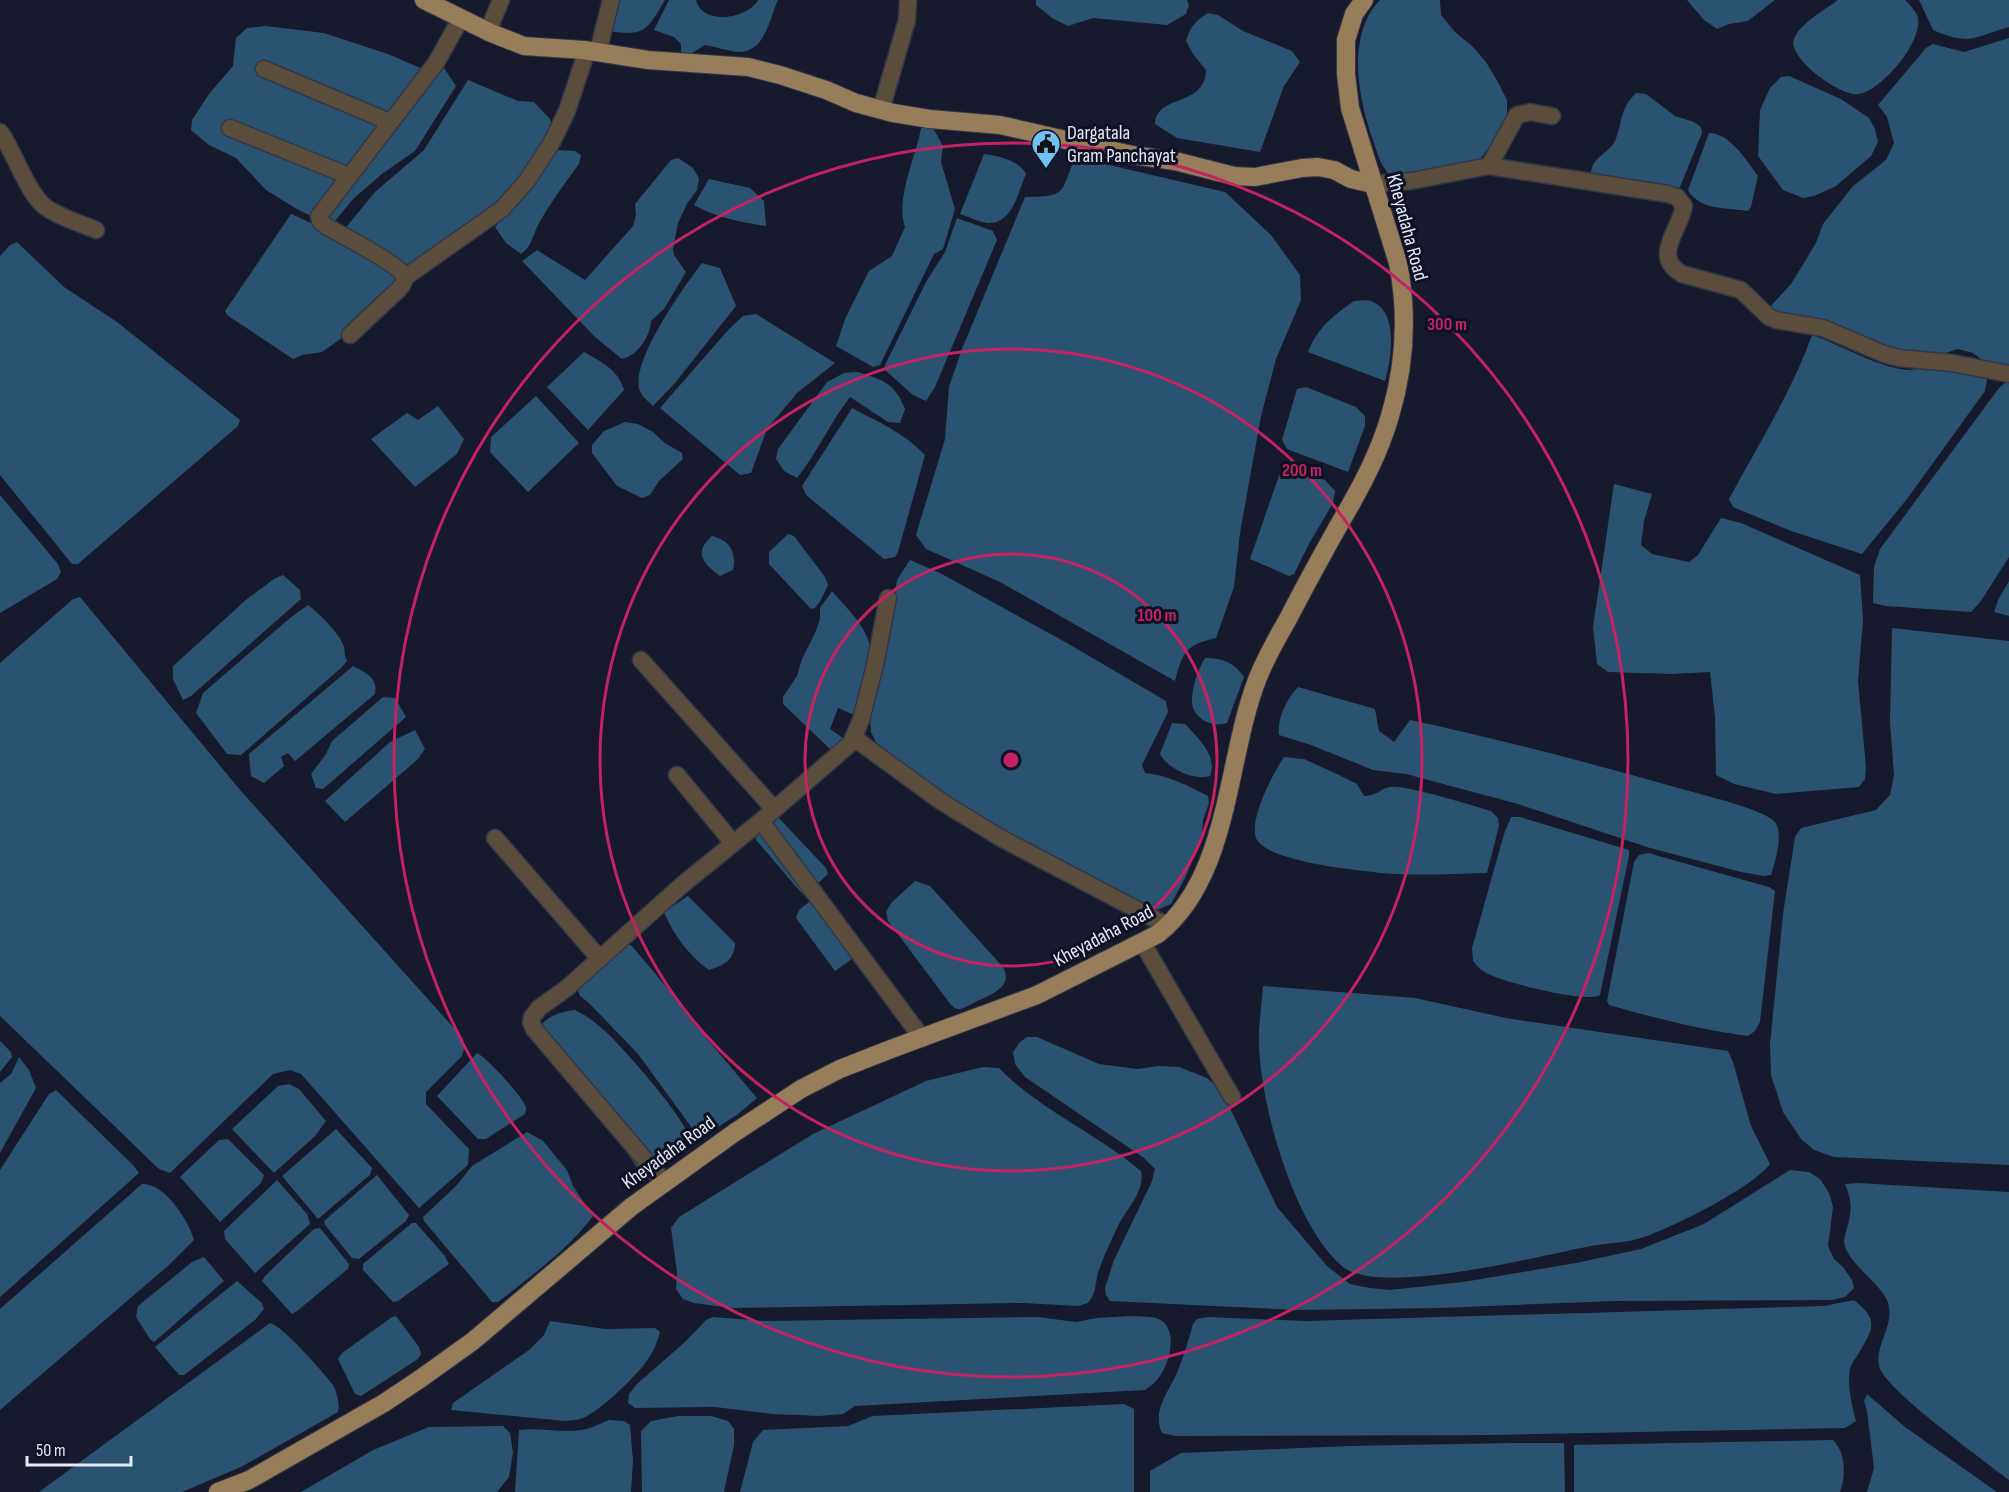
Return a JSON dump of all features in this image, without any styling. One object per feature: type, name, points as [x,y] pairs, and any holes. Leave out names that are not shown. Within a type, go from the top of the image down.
[{"type":"main road","points":[[424,0],[524,46],[593,51],[648,60],[748,67],[780,75],[881,110],[930,119],[1000,125],[1132,155],[1175,161],[1234,176],[1254,177],[1317,167],[1334,170],[1351,179],[1373,184]]},
{"type":"main road","name":"Kheyadaha Road","points":[[218,1492],[249,1480],[384,1403],[420,1379],[473,1341],[631,1207],[734,1133],[801,1089],[840,1069],[1037,995],[1142,942],[1174,921],[1192,894],[1212,854],[1222,820],[1232,768],[1257,680],[1309,578],[1376,457],[1390,417],[1401,371],[1404,330],[1403,288],[1398,263],[1350,108],[1346,74],[1346,40],[1354,14],[1364,0]]},
{"type":"street","points":[[488,31],[501,0]]},
{"type":"street","points":[[404,278],[502,209],[526,182],[551,144],[567,111],[593,51],[611,0]]},
{"type":"street","points":[[881,110],[908,20],[908,0]]},
{"type":"street","points":[[351,334],[399,290],[404,283],[404,278],[402,272],[390,263],[320,221],[319,216],[436,63],[461,18]]},
{"type":"street","points":[[264,69],[390,122]]},
{"type":"street","points":[[1488,166],[1517,115],[1530,112],[1552,116]]},
{"type":"street","points":[[230,128],[349,176]]},
{"type":"street","points":[[0,132],[31,188],[45,207],[96,230]]},
{"type":"street","points":[[1373,184],[1411,181],[1488,166],[1677,197],[1684,206],[1667,255],[1668,263],[1682,274],[1741,290],[1769,317],[1776,320],[1823,327],[1884,354],[1899,358],[1952,363],[2009,374]]},
{"type":"street","points":[[664,1182],[534,1029],[531,1022],[532,1017],[539,1008],[567,988],[682,885],[761,821],[851,743],[861,720],[888,598]]},
{"type":"street","points":[[641,660],[774,809]]},
{"type":"street","points":[[854,738],[942,802],[999,837],[1168,926]]},
{"type":"street","points":[[677,775],[733,843]]},
{"type":"street","points":[[761,821],[922,1038]]},
{"type":"street","points":[[495,838],[600,959]]},
{"type":"street","points":[[1142,942],[1232,1096]]},
{"type":"water","points":[[614,0],[665,0],[648,25],[637,32],[629,33],[607,31]]},
{"type":"water","points":[[669,0],[696,0],[707,14],[726,17],[745,12],[758,0],[778,0],[765,33],[755,47],[738,52],[705,45],[689,55],[681,52],[681,44],[674,37],[654,30]]},
{"type":"water","points":[[1036,0],[1187,0],[1189,5],[1186,14],[1167,25],[1093,18],[1068,26],[1052,18],[1036,5]]},
{"type":"water","points":[[1380,0],[1440,0],[1441,15],[1486,62],[1507,100],[1507,115],[1503,129],[1478,162],[1437,173],[1394,175],[1388,173],[1383,166],[1363,106],[1358,68],[1362,31],[1369,14]]},
{"type":"water","points":[[1687,0],[1775,0],[1748,21],[1729,24],[1717,29],[1704,20]]},
{"type":"water","points":[[1838,0],[1905,0],[1918,18],[1914,40],[1899,64],[1878,84],[1859,94],[1840,89],[1817,75],[1807,66],[1794,47],[1797,33],[1813,17]]},
{"type":"water","points":[[1919,0],[2009,0],[2009,27],[1979,37],[1964,39],[1945,35],[1933,30]]},
{"type":"water","points":[[1208,13],[1218,15],[1243,31],[1292,51],[1300,62],[1284,86],[1260,152],[1177,138],[1155,124],[1158,114],[1164,108],[1190,96],[1204,82],[1206,70],[1186,41],[1194,24]]},
{"type":"water","points":[[265,26],[324,33],[388,54],[432,73],[444,68],[456,86],[415,151],[382,174],[353,199],[331,226],[266,190],[236,158],[209,145],[191,130],[192,120],[209,94],[233,66],[236,38],[247,28]]},
{"type":"water","points":[[2009,38],[2009,369],[1991,367],[1973,353],[1958,349],[1936,356],[1898,353],[1776,316],[1769,308],[1791,284],[1816,243],[1823,224],[1853,186],[1886,160],[1894,143],[1887,117],[1878,105],[1926,48],[1933,44],[1964,52]]},
{"type":"water","points":[[1789,76],[1841,99],[1869,118],[1878,142],[1871,156],[1836,186],[1814,196],[1803,198],[1783,190],[1758,156],[1760,110],[1770,88],[1781,77]]},
{"type":"water","points":[[468,80],[518,101],[534,102],[550,119],[554,133],[523,186],[407,272],[343,231],[375,192],[424,150]]},
{"type":"water","points":[[1636,93],[1646,94],[1675,116],[1694,122],[1701,127],[1702,133],[1680,187],[1675,192],[1590,176],[1594,163],[1615,141],[1624,110]]},
{"type":"water","points":[[932,126],[943,146],[941,162],[955,209],[943,249],[934,254],[880,365],[873,367],[836,346],[845,319],[869,271],[892,256],[905,227],[903,204],[907,178],[921,128]]},
{"type":"water","points":[[1709,133],[1717,134],[1731,143],[1758,176],[1748,211],[1706,205],[1693,197],[1688,190]]},
{"type":"water","points":[[558,150],[575,151],[581,155],[579,164],[539,223],[528,248],[521,254],[506,243],[495,227],[535,184],[552,155]]},
{"type":"water","points":[[984,154],[1013,162],[1026,174],[1009,213],[996,222],[988,223],[960,214]]},
{"type":"water","points":[[1075,157],[1225,192],[1271,235],[1300,275],[1301,300],[1276,359],[1261,416],[1240,533],[1234,587],[1216,638],[1198,643],[1187,651],[1175,681],[1000,582],[926,549],[916,535],[945,439],[949,387],[962,349],[1025,197],[1048,196],[1060,191]]},
{"type":"water","points":[[678,158],[693,168],[699,178],[697,190],[688,202],[678,223],[673,249],[674,255],[686,272],[664,309],[651,321],[642,344],[633,354],[622,359],[595,337],[522,261],[537,250],[585,280],[633,226],[636,215],[635,204],[671,160]]},
{"type":"water","points":[[709,179],[750,188],[764,201],[766,226],[720,216],[694,205]]},
{"type":"water","points":[[291,214],[325,229],[403,275],[367,320],[322,352],[293,359],[227,315],[225,311]]},
{"type":"water","points":[[957,218],[993,231],[997,240],[935,387],[926,401],[913,395],[885,370],[885,365],[926,282],[945,252]]},
{"type":"water","points":[[17,242],[64,287],[117,322],[240,420],[238,426],[78,564],[72,564],[0,475],[0,256],[10,245]]},
{"type":"water","points":[[702,263],[720,268],[736,306],[675,383],[653,406],[639,388],[639,375],[644,359],[661,324]]},
{"type":"water","points":[[1354,301],[1373,302],[1387,316],[1390,326],[1391,350],[1385,381],[1308,352],[1316,336],[1327,323]]},
{"type":"water","points":[[756,314],[835,363],[797,393],[767,429],[751,473],[740,475],[660,408],[729,329],[743,316]]},
{"type":"water","points":[[1812,335],[1885,365],[1909,370],[1929,367],[1946,368],[1987,379],[1985,391],[1907,499],[1862,554],[1791,531],[1733,507],[1729,499],[1784,398]]},
{"type":"water","points":[[584,352],[613,371],[624,390],[588,430],[547,387]]},
{"type":"water","points":[[858,372],[881,380],[897,393],[905,409],[900,423],[888,422],[850,397],[797,478],[784,471],[776,459],[778,449],[827,382],[844,373]]},
{"type":"water","points":[[2005,383],[2009,383],[2009,557],[1981,601],[1971,612],[1873,603],[1874,567],[1880,549]]},
{"type":"water","points":[[1306,387],[1356,407],[1365,416],[1365,426],[1348,472],[1287,449],[1282,440],[1297,389]]},
{"type":"water","points":[[536,396],[579,443],[528,492],[490,452],[491,437]]},
{"type":"water","points":[[438,406],[464,439],[457,454],[415,487],[371,439],[407,413],[418,420]]},
{"type":"water","points":[[852,408],[900,434],[925,455],[895,557],[884,559],[806,495],[802,486]]},
{"type":"water","points":[[625,422],[638,424],[653,432],[665,443],[682,453],[683,459],[659,481],[650,495],[642,498],[617,486],[592,453],[592,445],[604,431]]},
{"type":"water","points":[[1282,467],[1325,480],[1335,491],[1333,503],[1294,574],[1289,576],[1250,559]]},
{"type":"water","points":[[1614,484],[1652,494],[1644,521],[1641,545],[1652,554],[1689,562],[1698,555],[1721,518],[1741,523],[1860,575],[1863,620],[1858,681],[1866,767],[1865,779],[1859,787],[1776,794],[1734,784],[1716,775],[1715,717],[1710,672],[1672,674],[1608,672],[1597,664],[1593,627]]},
{"type":"water","points":[[0,495],[58,564],[61,572],[57,579],[0,613]]},
{"type":"water","points":[[788,534],[794,536],[825,577],[828,585],[815,608],[811,609],[769,564],[769,552]]},
{"type":"water","points":[[712,536],[728,544],[734,558],[733,570],[720,576],[702,558],[703,548]]},
{"type":"water","points":[[910,560],[940,573],[1166,701],[1168,712],[1142,765],[1145,773],[1162,776],[1185,785],[1208,796],[1209,803],[1203,820],[1202,837],[1171,904],[1155,911],[1024,846],[935,791],[879,749],[871,732],[870,715],[884,655],[897,580]]},
{"type":"water","points":[[283,575],[300,590],[301,599],[191,696],[183,700],[173,679],[173,666],[247,599]]},
{"type":"water","points":[[2009,581],[2009,616],[1994,612]]},
{"type":"water","points":[[832,591],[861,626],[871,651],[857,716],[838,708],[830,729],[846,740],[837,750],[831,750],[783,704],[783,697],[797,676],[802,659],[816,631],[820,619],[820,608]]},
{"type":"water","points":[[80,597],[241,791],[462,1037],[465,1046],[462,1056],[426,1092],[426,1104],[469,1149],[468,1165],[419,1208],[301,1074],[290,1070],[273,1074],[170,1173],[159,1169],[0,1016],[0,663],[73,599]]},
{"type":"water","points":[[308,605],[339,636],[347,661],[241,755],[227,754],[196,713],[203,693]]},
{"type":"water","points":[[1892,628],[2009,641],[2009,1165],[1834,1157],[1814,1150],[1801,1139],[1783,1112],[1771,1075],[1770,1044],[1783,914],[1795,837],[1801,828],[1876,810],[1890,795],[1894,775],[1890,722]]},
{"type":"water","points":[[1205,658],[1227,662],[1244,677],[1227,723],[1209,723],[1195,712],[1192,695],[1194,684]]},
{"type":"water","points":[[353,666],[373,680],[375,694],[295,761],[288,753],[281,757],[284,766],[264,783],[251,776],[249,754]]},
{"type":"water","points":[[1298,687],[1375,709],[1379,731],[1394,742],[1410,720],[1585,762],[1748,808],[1769,817],[1778,827],[1778,848],[1771,875],[1741,872],[1650,848],[1518,804],[1406,774],[1373,770],[1279,735],[1284,709]]},
{"type":"water","points":[[383,697],[395,698],[406,717],[323,789],[316,788],[311,774],[326,754],[332,741]]},
{"type":"water","points":[[1172,723],[1185,724],[1196,735],[1209,754],[1212,769],[1210,776],[1197,777],[1175,769],[1160,754]]},
{"type":"water","points":[[415,730],[425,749],[417,760],[345,822],[325,801],[390,742]]},
{"type":"water","points":[[1284,757],[1304,759],[1339,775],[1357,784],[1364,796],[1386,788],[1398,787],[1491,811],[1498,818],[1499,826],[1487,873],[1420,875],[1369,872],[1293,859],[1263,846],[1256,838],[1256,820],[1268,785]]},
{"type":"water","points":[[776,815],[826,868],[828,874],[807,894],[804,895],[798,889],[756,840],[755,835]]},
{"type":"water","points":[[1511,817],[1520,817],[1629,850],[1600,995],[1592,997],[1561,994],[1523,985],[1491,975],[1473,961],[1472,948],[1504,834]]},
{"type":"water","points":[[1648,853],[1769,887],[1775,891],[1760,1022],[1755,1031],[1748,1036],[1678,1023],[1609,1005],[1607,1001],[1634,862],[1639,855]]},
{"type":"water","points":[[915,881],[930,886],[1002,966],[1006,979],[995,992],[964,1008],[954,1008],[888,921],[886,912],[891,903]]},
{"type":"water","points":[[818,895],[859,954],[835,971],[796,918],[799,910]]},
{"type":"water","points":[[688,896],[735,943],[730,958],[709,970],[682,944],[664,912]]},
{"type":"water","points":[[626,943],[632,946],[757,1098],[738,1114],[700,1139],[638,1054],[580,996],[578,991],[579,986]]},
{"type":"water","points":[[1263,986],[1415,998],[1506,1018],[1728,1051],[1751,1126],[1770,1164],[1760,1174],[1710,1207],[1635,1240],[1591,1246],[1501,1265],[1424,1276],[1389,1278],[1361,1275],[1342,1266],[1325,1247],[1309,1223],[1283,1163],[1273,1131],[1261,1071],[1259,1038]]},
{"type":"water","points":[[575,1010],[598,1025],[613,1039],[652,1082],[685,1127],[688,1139],[685,1146],[664,1163],[651,1169],[638,1169],[608,1124],[536,1032],[552,1016]]},
{"type":"water","points":[[1027,1037],[1037,1037],[1099,1064],[1137,1069],[1158,1066],[1179,1067],[1207,1078],[1222,1091],[1277,1207],[1327,1266],[1350,1284],[1390,1290],[1463,1282],[1576,1263],[1641,1249],[1704,1224],[1790,1170],[1809,1172],[1820,1179],[1829,1193],[1833,1207],[1828,1246],[1834,1259],[1852,1280],[1854,1288],[1845,1297],[1832,1300],[1615,1301],[1439,1308],[1296,1310],[1110,1301],[1105,1288],[1114,1260],[1152,1181],[1155,1169],[1144,1158],[1025,1077],[1015,1064],[1013,1052]]},
{"type":"water","points":[[0,1041],[11,1052],[12,1057],[0,1072]]},
{"type":"water","points":[[477,1053],[488,1061],[510,1085],[526,1109],[525,1114],[486,1139],[478,1139],[437,1096]]},
{"type":"water","points":[[19,1057],[29,1070],[36,1088],[0,1153],[0,1083],[11,1074]]},
{"type":"water","points":[[983,1067],[999,1068],[1032,1096],[1124,1157],[1141,1171],[1142,1179],[1138,1193],[1107,1249],[1098,1273],[1094,1293],[1088,1303],[1078,1306],[1023,1303],[731,1308],[694,1303],[683,1299],[676,1289],[677,1272],[671,1228],[679,1217],[813,1134],[926,1081]]},
{"type":"water","points":[[289,1084],[299,1089],[326,1121],[315,1136],[274,1173],[232,1129],[278,1086]]},
{"type":"water","points":[[56,1090],[139,1173],[0,1297],[0,1170],[49,1094]]},
{"type":"water","points":[[336,1129],[372,1168],[370,1175],[318,1219],[282,1176]]},
{"type":"water","points":[[527,1132],[543,1141],[567,1170],[573,1186],[593,1216],[548,1262],[498,1302],[492,1302],[423,1217],[456,1186],[472,1166]]},
{"type":"water","points":[[228,1139],[264,1175],[261,1183],[220,1222],[180,1177],[219,1140]]},
{"type":"water","points":[[377,1175],[409,1215],[406,1221],[359,1259],[352,1258],[324,1221]]},
{"type":"water","points":[[277,1180],[307,1214],[310,1224],[255,1273],[225,1239],[224,1231]]},
{"type":"water","points":[[142,1184],[159,1189],[167,1196],[181,1213],[194,1240],[169,1265],[0,1410],[0,1309]]},
{"type":"water","points":[[1845,1184],[2009,1192],[2009,1480],[1916,1407],[1885,1377],[1879,1366],[1878,1358],[1888,1326],[1887,1300],[1851,1257],[1844,1242],[1850,1211],[1849,1195]]},
{"type":"water","points":[[412,1223],[416,1223],[445,1256],[449,1264],[398,1301],[393,1302],[363,1270],[363,1264]]},
{"type":"water","points":[[320,1228],[349,1264],[348,1269],[292,1314],[262,1281],[314,1229]]},
{"type":"water","points":[[204,1257],[224,1281],[154,1342],[136,1317],[138,1306],[192,1262]]},
{"type":"water","points":[[237,1281],[262,1303],[264,1309],[255,1320],[184,1375],[179,1375],[155,1347]]},
{"type":"water","points":[[1854,1300],[1868,1315],[1871,1327],[1850,1369],[1850,1389],[1856,1421],[1845,1428],[1491,1435],[1175,1436],[1162,1433],[1159,1425],[1162,1403],[1179,1369],[1193,1324],[1197,1319],[1208,1317],[1305,1321],[1824,1306]]},
{"type":"water","points":[[396,1316],[419,1347],[421,1354],[418,1359],[361,1396],[355,1394],[338,1359],[342,1353]]},
{"type":"water","points":[[1130,1316],[1159,1319],[1170,1334],[1168,1360],[1155,1382],[1145,1390],[855,1406],[843,1414],[819,1416],[773,1414],[715,1407],[635,1408],[628,1403],[629,1394],[637,1384],[706,1320],[713,1317],[765,1321],[1038,1317],[1076,1322]]},
{"type":"water","points":[[550,1321],[605,1329],[655,1328],[660,1332],[653,1351],[641,1368],[608,1401],[583,1418],[565,1421],[451,1410],[453,1403],[529,1350],[544,1335]]},
{"type":"water","points":[[270,1323],[284,1332],[333,1385],[338,1398],[338,1412],[241,1467],[182,1492],[39,1492]]},
{"type":"water","points":[[1867,1394],[1905,1427],[1997,1492],[1867,1492],[1874,1468],[1864,1401]]},
{"type":"water","points":[[1124,1404],[1134,1409],[1134,1492],[740,1492],[753,1442],[763,1430],[848,1426],[873,1416]]},
{"type":"water","points":[[678,1416],[711,1416],[728,1421],[734,1429],[734,1445],[724,1492],[642,1492],[641,1431],[651,1421]]},
{"type":"water","points":[[609,1420],[624,1421],[630,1425],[633,1461],[631,1492],[515,1492],[519,1430],[578,1430]]},
{"type":"water","points":[[503,1426],[510,1433],[513,1453],[509,1477],[497,1492],[301,1492],[373,1450],[429,1427]]},
{"type":"water","points":[[1833,1440],[1840,1451],[1844,1465],[1840,1492],[1574,1492],[1574,1445]]},
{"type":"water","points":[[1564,1443],[1565,1492],[1150,1492],[1150,1471],[1181,1453],[1349,1446]]},
{"type":"place","name":"Dargatala Gram Panchayat","points":[[1046,170]]}]
